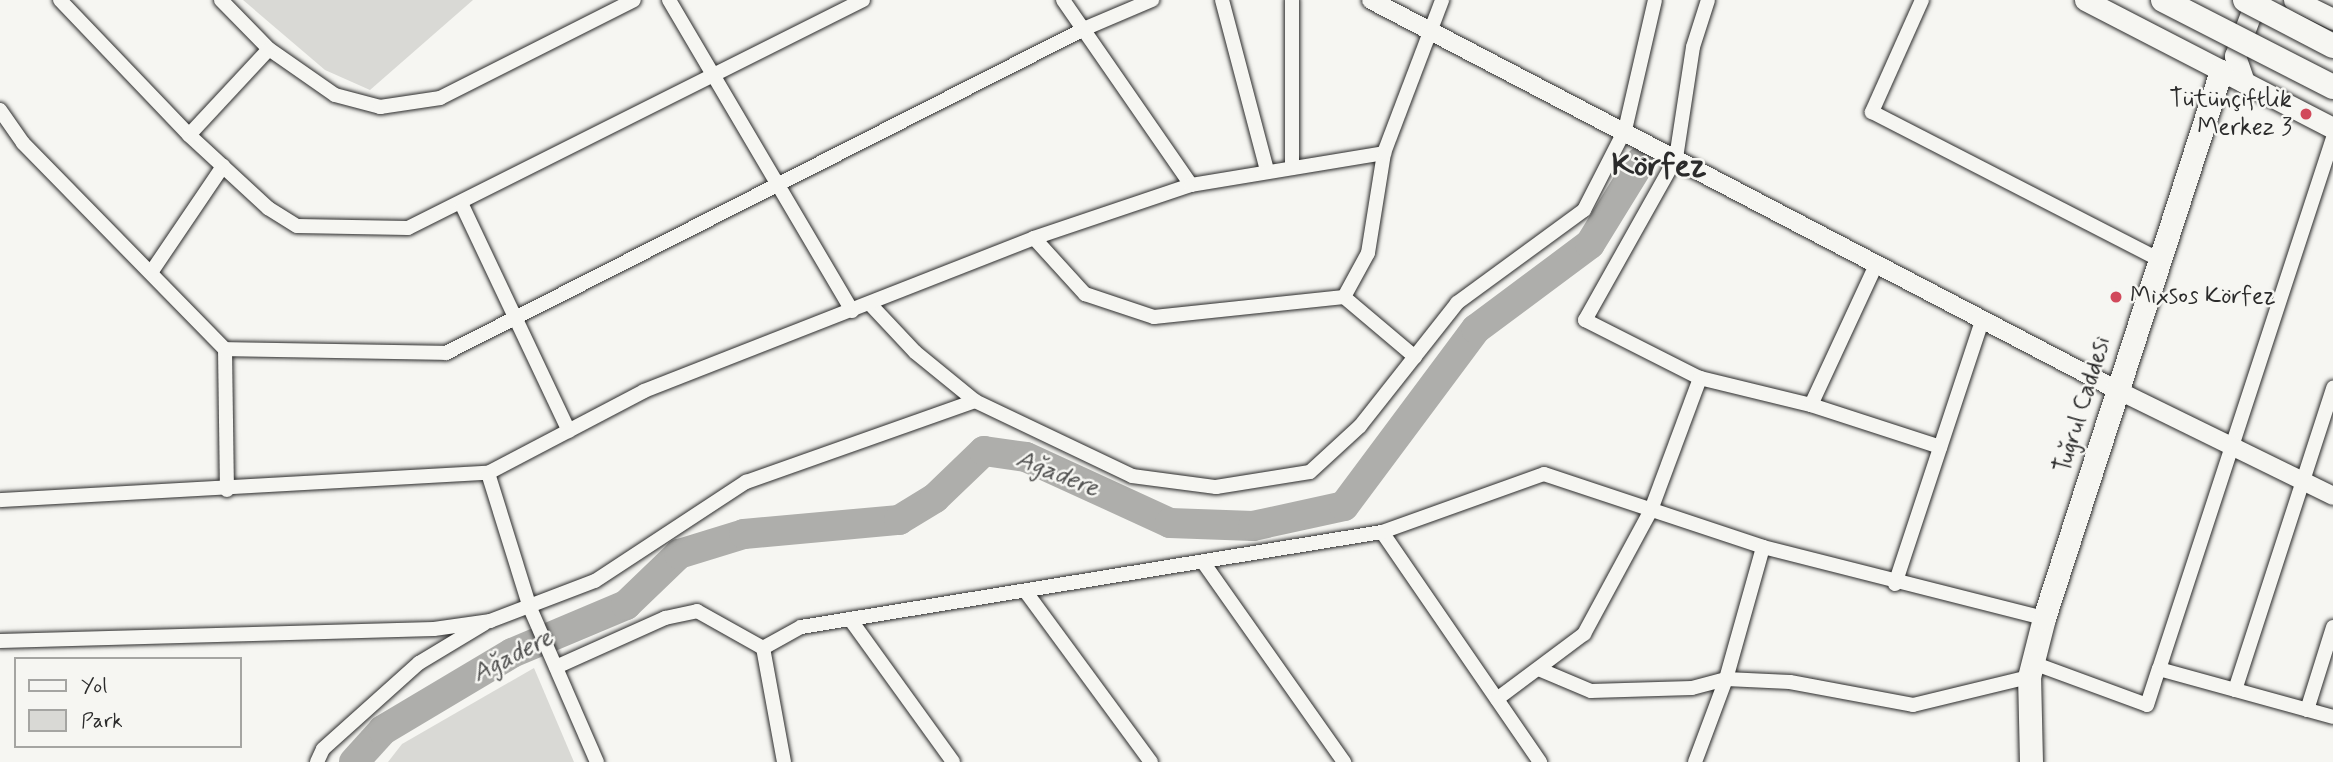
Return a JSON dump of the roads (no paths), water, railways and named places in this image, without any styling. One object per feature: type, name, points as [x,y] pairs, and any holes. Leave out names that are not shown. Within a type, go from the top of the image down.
[{"type":"highway","points":[[2163,0],[2333,88]]},
{"type":"highway","points":[[2247,0],[2333,46]]},
{"type":"main road","points":[[2085,0],[2333,128]]},
{"type":"main road","points":[[2221,71],[2247,0]]},
{"type":"main road","points":[[2244,82],[2235,56],[2256,0]]},
{"type":"main road","points":[[2294,0],[2333,19]]},
{"type":"main road","name":"Tuğrul Caddesi","points":[[2031,762],[2031,670],[2044,618],[2156,258],[2221,71]]},
{"type":"street","points":[[60,0],[189,135],[297,226],[408,228],[462,205],[717,78],[863,0]]},
{"type":"street","points":[[221,0],[269,49],[335,95],[380,107],[440,98],[634,0]]},
{"type":"street","points":[[669,0],[780,182],[852,311]]},
{"type":"street","points":[[1063,0],[1086,28],[1191,185]]},
{"type":"street","points":[[0,110],[23,143],[152,271],[167,295],[225,349],[446,353],[1086,28],[1152,0]]},
{"type":"street","points":[[1222,0],[1267,170]]},
{"type":"street","points":[[1292,0],[1292,168]]},
{"type":"street","points":[[1371,0],[1625,130],[1982,321],[2333,496]]},
{"type":"street","points":[[1344,297],[1368,253],[1384,153],[1434,32],[1442,0]]},
{"type":"street","points":[[870,304],[915,352],[975,401],[1132,476],[1216,487],[1310,472],[1360,426],[1457,303],[1584,210],[1625,130],[1655,0]]},
{"type":"street","points":[[1708,0],[1693,47],[1676,158],[1585,320],[1700,378],[1811,405],[1941,447]]},
{"type":"street","points":[[1922,0],[1872,112],[2156,258]]},
{"type":"street","points":[[189,135],[269,49]]},
{"type":"street","points":[[1541,670],[1591,691],[1692,688],[1727,679],[1790,682],[1913,705],[2031,670],[2147,705],[2235,448],[2333,138]]},
{"type":"street","points":[[0,500],[228,490],[488,473],[644,391],[1034,238],[1191,185],[1267,170],[1384,153]]},
{"type":"street","points":[[152,271],[223,166]]},
{"type":"street","points":[[462,205],[569,431]]},
{"type":"street","points":[[1034,238],[1085,294],[1154,317],[1344,297],[1415,356]]},
{"type":"street","points":[[1811,405],[1876,265]]},
{"type":"street","points":[[1895,584],[1982,321]]},
{"type":"street","points":[[225,349],[228,490]]},
{"type":"street","points":[[1497,699],[1541,670],[1584,634],[1651,510],[1700,378]]},
{"type":"street","points":[[2235,690],[2333,388]]},
{"type":"street","points":[[0,641],[420,630],[490,621],[595,581],[746,482],[975,401]]},
{"type":"street","points":[[488,473],[530,608],[597,762]]},
{"type":"street","points":[[764,648],[801,627],[1382,532],[1544,474],[1762,547],[1895,584],[2044,618]]},
{"type":"street","points":[[1382,532],[1540,762]]},
{"type":"street","points":[[1695,762],[1727,679],[1762,547]]},
{"type":"street","points":[[1203,562],[1344,762]]},
{"type":"street","points":[[1026,592],[1151,762]]},
{"type":"street","points":[[554,663],[665,618],[696,611],[764,648]]},
{"type":"street","points":[[850,619],[953,762]]},
{"type":"street","points":[[317,762],[323,749],[419,663],[490,621]]},
{"type":"street","points":[[2307,710],[2333,627]]},
{"type":"street","points":[[764,648],[784,762]]},
{"type":"street","points":[[2159,669],[2333,717]]},
{"type":"waterway","name":"Ağadere","points":[[354,762],[383,730],[512,653],[626,605],[679,554],[744,534],[899,520],[935,498],[984,451],[1026,457],[1170,523],[1253,526],[1344,506],[1476,329],[1590,244],[1641,161]]},
{"type":"place","name":"Tütünçiftlik Merkez 3","points":[[2306,114]]},
{"type":"place","name":"Mixsos Körfez","points":[[2116,297]]},
{"type":"district","name":"Körfez","points":[[1659,166]]}]
